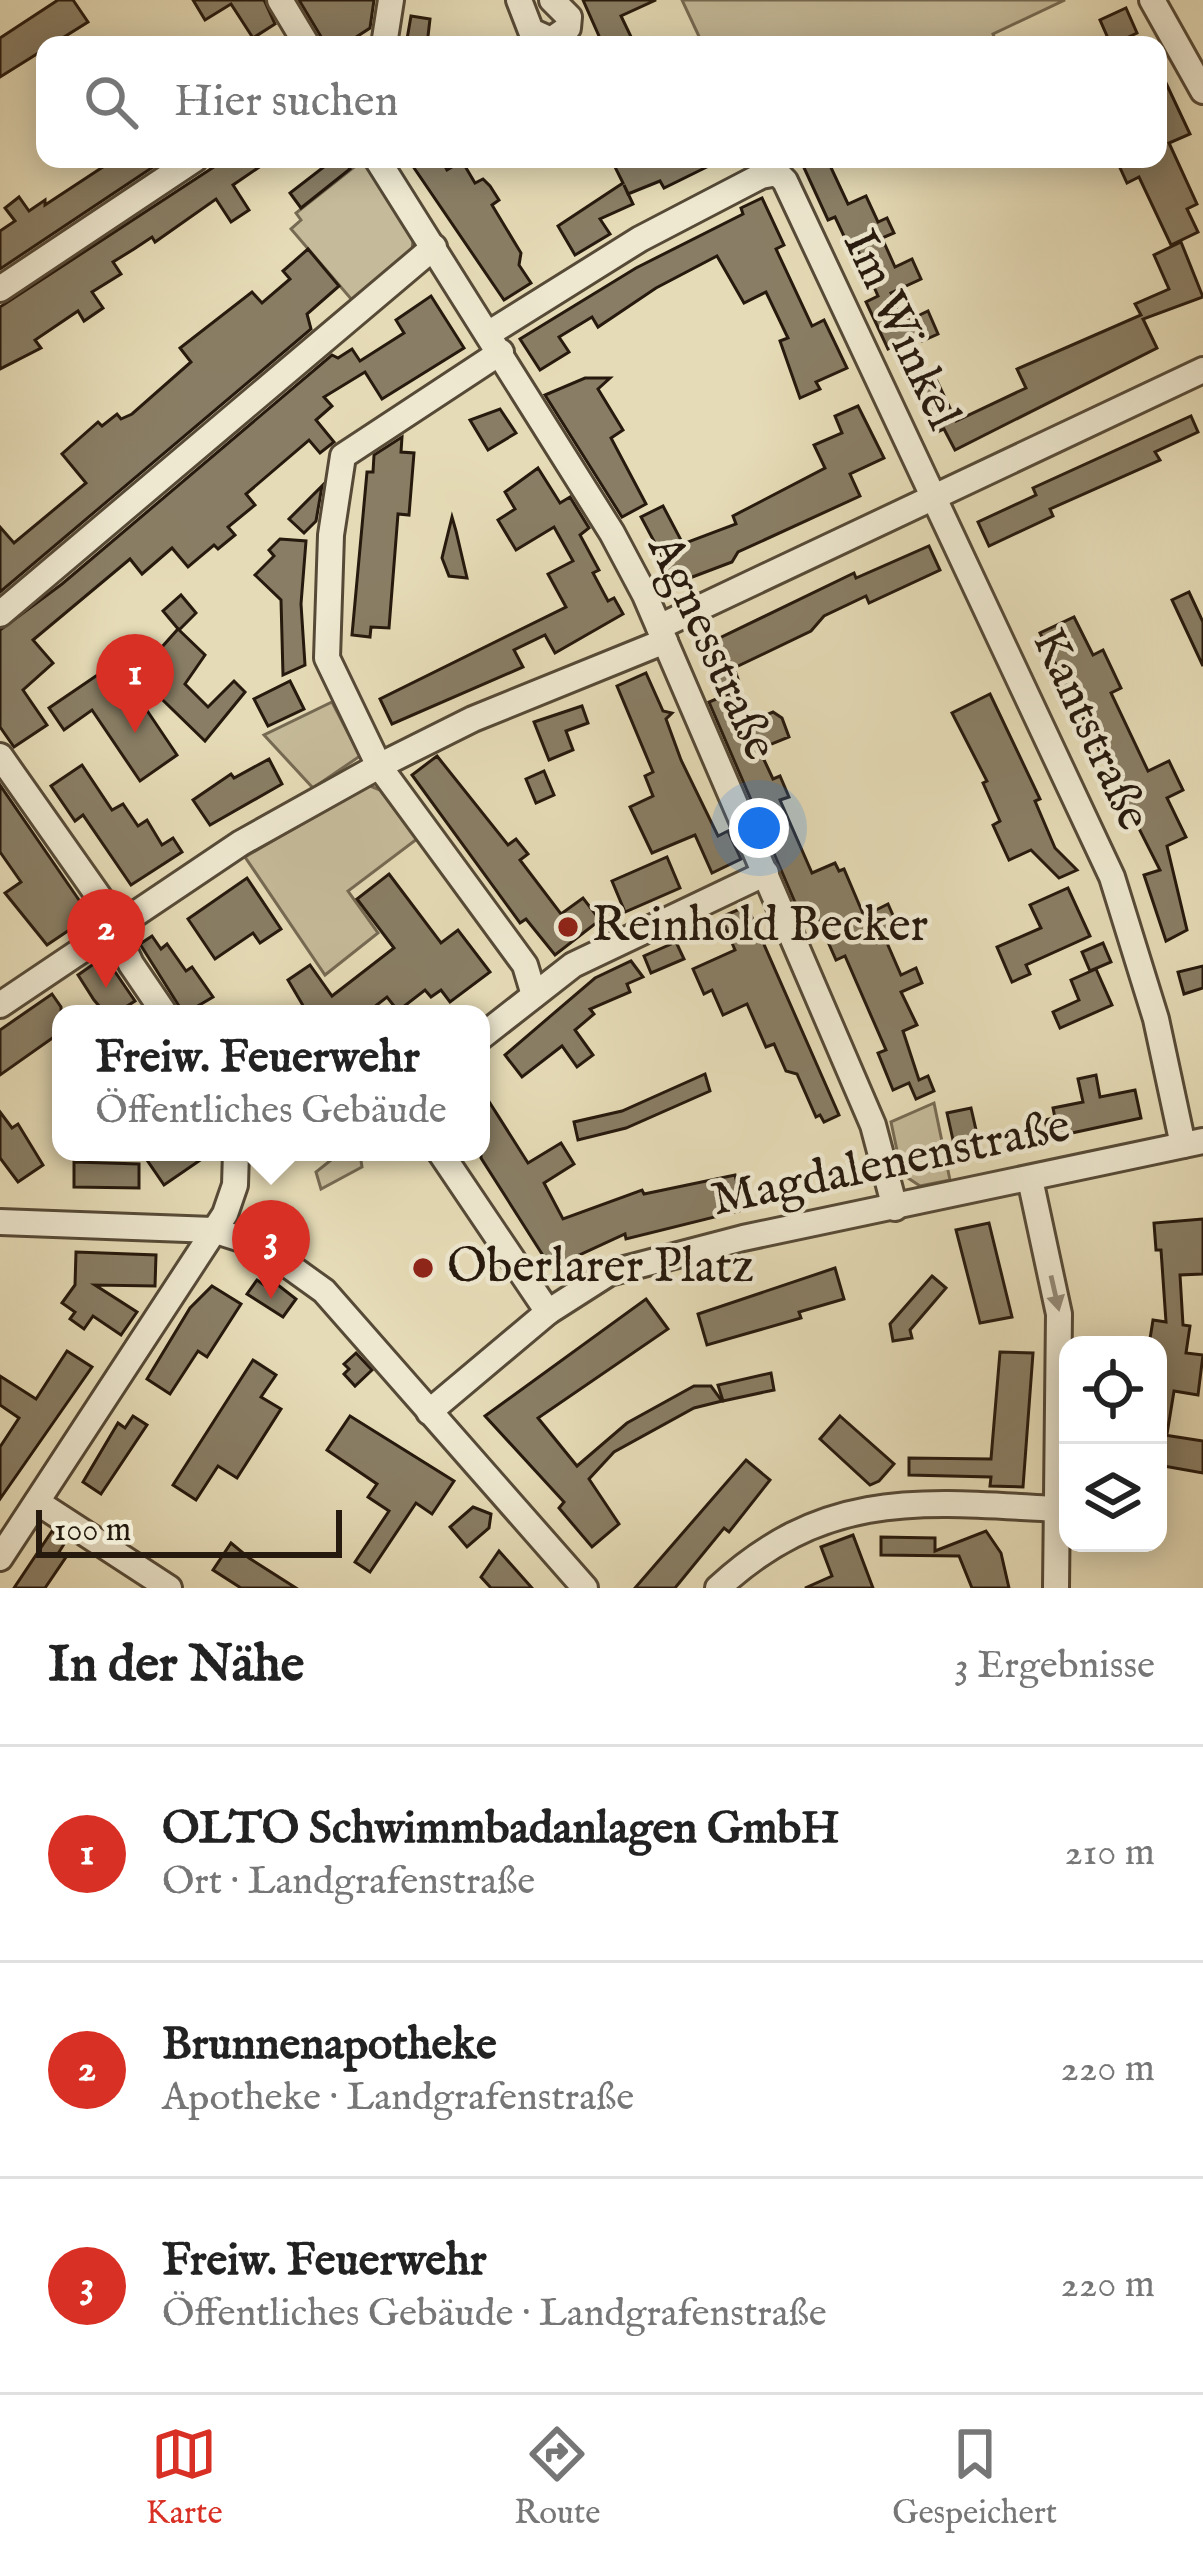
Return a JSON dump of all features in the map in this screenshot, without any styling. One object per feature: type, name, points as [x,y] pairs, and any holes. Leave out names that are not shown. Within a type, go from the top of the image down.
[{"type":"street","points":[[280,0],[302,36]]},
{"type":"street","points":[[385,36],[391,0]]},
{"type":"street","points":[[519,0],[531,32],[541,36]]},
{"type":"street","points":[[551,0],[569,16],[568,28],[557,36]]},
{"type":"street","points":[[1152,0],[1203,91]]},
{"type":"street","points":[[0,289],[182,168]]},
{"type":"street","name":"Agnesstraße","points":[[383,168],[612,533],[662,634],[873,1125],[895,1208]]},
{"type":"street","name":"Im Winkel","points":[[495,343],[640,239],[777,173],[935,497]]},
{"type":"street","points":[[0,614],[434,247]]},
{"type":"street","points":[[495,343],[358,442],[339,464],[324,645],[379,766],[524,964],[534,995]]},
{"type":"street","points":[[0,1005],[241,843],[379,766],[662,634],[1203,370]]},
{"type":"street","name":"Kantstraße","points":[[935,497],[1112,877],[1193,1143]]},
{"type":"street","points":[[0,756],[102,901],[160,1005]]},
{"type":"street","points":[[490,1030],[573,965],[766,873]]},
{"type":"street","name":"Magdalenenstraße","points":[[429,1412],[548,1312],[610,1273],[662,1257],[1193,1143]]},
{"type":"street","points":[[0,1558],[213,1230],[235,1185],[236,1161]]},
{"type":"street","points":[[446,1161],[548,1312]]},
{"type":"street","points":[[1030,1179],[1059,1314],[1056,1588]]},
{"type":"street","points":[[2,1218],[213,1230],[260,1245],[324,1291],[584,1588]]},
{"type":"street","points":[[37,1502],[169,1588]]},
{"type":"street","points":[[718,1588],[767,1545],[867,1506],[1055,1509]]},
{"type":"shaded area","points":[[682,0],[1065,0],[994,36],[699,36]]},
{"type":"shaded area","points":[[353,168],[368,168],[413,241],[412,250],[352,300],[291,229],[301,220],[296,213]]},
{"type":"shaded area","points":[[332,702],[360,756],[313,788],[264,735]]},
{"type":"shaded area","points":[[368,785],[380,790],[417,839],[348,891],[378,933],[325,975],[245,857]]},
{"type":"shaded area","points":[[934,1103],[950,1180],[920,1186],[902,1174],[891,1122]]},
{"type":"shaded area","points":[[330,1161],[361,1161],[362,1167],[321,1189],[316,1172]]},
{"type":"building","points":[[58,0],[73,0],[88,22],[66,36],[36,36],[36,54],[0,77],[0,38]]},
{"type":"building","points":[[193,0],[264,0],[275,24],[252,36],[231,4],[205,20]]},
{"type":"building","points":[[299,0],[374,0],[370,28],[358,36],[321,36]]},
{"type":"building","points":[[583,0],[656,0],[621,16],[631,36],[599,36]]},
{"type":"building","points":[[1126,8],[1137,33],[1107,36],[1100,20]]},
{"type":"building","points":[[411,16],[430,19],[428,36],[408,36]]},
{"type":"building","points":[[1167,85],[1190,134],[1169,143],[1197,204],[1187,209],[1198,232],[1171,245],[1139,177],[1127,183],[1120,168],[1167,168]]},
{"type":"building","points":[[101,168],[152,168],[0,269],[0,231],[15,221],[5,208],[19,197],[29,211],[45,200],[45,205]]},
{"type":"building","points":[[212,168],[258,168],[233,185],[249,210],[231,222],[216,199],[155,242],[152,237],[113,262],[121,274],[92,292],[103,308],[84,321],[78,311],[35,340],[41,348],[0,369],[0,307]]},
{"type":"building","points":[[322,168],[350,169],[301,208],[290,193]]},
{"type":"building","points":[[414,168],[466,168],[475,183],[483,179],[490,186],[499,200],[492,205],[521,253],[519,265],[531,283],[504,300]]},
{"type":"building","points":[[616,168],[705,168],[664,188],[660,181],[628,194],[633,204],[600,219],[610,234],[575,255],[558,226],[623,183]]},
{"type":"building","points":[[804,168],[831,168],[848,204],[866,196],[878,222],[887,218],[894,233],[882,238],[895,267],[912,259],[921,279],[891,293],[905,322],[928,311],[938,334],[922,341],[918,334],[888,349],[866,302],[878,296],[856,246],[850,249],[835,217],[828,220]]},
{"type":"building","points":[[762,198],[784,245],[776,249],[812,326],[824,320],[847,368],[816,382],[820,389],[800,398],[780,341],[788,338],[766,292],[744,303],[717,256],[656,288],[598,327],[592,317],[559,337],[569,352],[540,370],[520,339],[636,268],[743,214],[741,208]]},
{"type":"building","points":[[1181,242],[1203,297],[1143,319],[1157,348],[955,450],[944,429],[933,434],[910,384],[927,375],[931,384],[937,381],[956,421],[1026,388],[1017,369],[1141,315],[1135,304],[1169,289],[1154,255]]},
{"type":"building","points":[[308,249],[339,286],[307,314],[311,329],[0,592],[0,527],[14,543],[86,483],[62,454],[98,422],[102,426],[117,414],[121,419],[132,414],[191,362],[180,348],[252,292],[262,303],[290,279],[283,271]]},
{"type":"building","points":[[431,296],[464,348],[382,399],[365,372],[324,397],[332,406],[316,420],[334,442],[320,453],[309,440],[246,494],[255,505],[228,527],[235,535],[188,567],[172,548],[142,574],[130,559],[33,640],[53,663],[23,690],[47,725],[14,747],[0,727],[0,630],[62,584],[332,355],[338,358],[352,349],[360,361],[404,333],[396,320]]},
{"type":"building","points":[[585,378],[610,378],[598,389],[623,430],[611,438],[646,504],[622,517],[545,395]]},
{"type":"building","points":[[858,406],[884,458],[850,474],[860,496],[738,552],[732,562],[666,587],[655,562],[663,558],[641,517],[663,506],[683,544],[736,524],[733,516],[825,468],[814,445],[842,433],[835,416]]},
{"type":"building","points":[[500,409],[516,433],[488,450],[470,420]]},
{"type":"building","points":[[1191,416],[1198,432],[1155,452],[1160,460],[1050,509],[1053,516],[989,546],[978,522],[1036,495],[1033,488]]},
{"type":"building","points":[[402,437],[401,452],[414,453],[409,515],[398,514],[389,628],[371,627],[370,637],[352,635],[367,472],[373,472],[374,455]]},
{"type":"building","points":[[538,468],[560,503],[570,497],[589,528],[580,535],[599,570],[593,573],[608,601],[614,598],[623,614],[555,653],[545,635],[514,650],[523,667],[392,724],[380,699],[566,607],[548,574],[573,561],[554,527],[516,550],[498,520],[515,509],[505,492]]},
{"type":"building","points":[[322,486],[316,521],[304,533],[289,519]]},
{"type":"building","points":[[452,517],[467,578],[449,576],[442,558]]},
{"type":"building","points":[[280,539],[306,541],[301,604],[305,665],[283,675],[281,600],[255,575],[274,556],[269,550]]},
{"type":"building","points":[[929,546],[940,570],[869,603],[866,596],[824,616],[811,631],[734,668],[739,682],[721,690],[703,646],[854,573],[856,578]]},
{"type":"building","points":[[1189,592],[1203,622],[1203,666],[1172,600]]},
{"type":"building","points":[[181,595],[196,613],[179,630],[163,611]]},
{"type":"building","points":[[1074,617],[1093,655],[1103,650],[1121,688],[1111,693],[1148,771],[1169,761],[1183,790],[1167,798],[1186,837],[1167,846],[1187,930],[1166,941],[1144,875],[1160,870],[1040,633]]},
{"type":"building","points":[[178,629],[205,655],[185,684],[208,707],[234,681],[245,692],[205,741],[137,675]]},
{"type":"building","points":[[115,663],[177,755],[140,781],[92,710],[64,730],[49,708]]},
{"type":"building","points":[[646,673],[663,711],[672,713],[666,719],[681,760],[718,836],[728,831],[741,859],[712,873],[695,835],[652,853],[630,807],[653,796],[645,776],[653,772],[617,686]]},
{"type":"building","points":[[290,681],[304,709],[268,726],[254,699]]},
{"type":"building","points":[[733,692],[747,723],[773,712],[782,718],[789,737],[759,749],[773,779],[780,776],[789,797],[780,800],[812,873],[835,863],[839,871],[844,869],[864,916],[888,904],[899,929],[884,936],[901,975],[916,968],[922,983],[901,992],[917,1025],[903,1031],[919,1080],[928,1076],[934,1091],[916,1099],[909,1083],[893,1090],[878,1053],[886,1050],[845,956],[836,960],[813,908],[800,914],[709,702]]},
{"type":"building","points":[[990,694],[1040,799],[1035,801],[1055,848],[1077,870],[1059,878],[1031,850],[1009,860],[993,825],[1000,821],[983,783],[987,781],[952,713]]},
{"type":"building","points":[[582,706],[588,723],[566,731],[573,750],[549,760],[534,722]]},
{"type":"building","points":[[437,756],[508,845],[516,839],[528,854],[520,860],[561,914],[583,898],[600,920],[555,955],[526,919],[520,923],[412,775]]},
{"type":"building","points":[[269,759],[282,784],[210,825],[193,800],[231,774],[234,778]]},
{"type":"building","points":[[82,765],[112,810],[123,804],[138,826],[147,820],[162,845],[173,838],[182,852],[131,885],[83,815],[75,821],[51,786]]},
{"type":"building","points":[[544,771],[554,795],[536,803],[526,779]]},
{"type":"building","points":[[0,785],[90,916],[47,945],[5,893],[21,882],[0,852]]},
{"type":"building","points":[[667,857],[680,888],[625,912],[612,881]]},
{"type":"building","points":[[389,874],[441,943],[458,930],[490,972],[450,1002],[441,990],[431,997],[425,990],[406,1005],[393,1005],[387,997],[377,1005],[303,1005],[288,980],[310,965],[332,996],[394,948],[357,899]]},
{"type":"building","points":[[247,878],[281,929],[260,943],[253,933],[215,959],[188,919]]},
{"type":"building","points":[[1068,888],[1090,936],[1026,965],[1030,974],[1012,982],[997,947],[1041,928],[1030,905]]},
{"type":"building","points":[[747,906],[839,1115],[824,1122],[820,1115],[816,1117],[797,1074],[786,1071],[774,1044],[766,1047],[747,1004],[723,1015],[712,990],[704,994],[693,969],[735,950],[721,917]]},
{"type":"building","points":[[152,936],[161,949],[167,944],[186,971],[192,967],[213,997],[199,1005],[178,1005],[140,944]]},
{"type":"building","points":[[676,942],[684,959],[651,973],[644,956]]},
{"type":"building","points":[[1103,943],[1111,962],[1090,971],[1082,952]]},
{"type":"building","points":[[631,961],[643,977],[627,984],[630,992],[590,1009],[594,1014],[575,1030],[593,1055],[577,1067],[562,1046],[522,1077],[505,1055],[595,978]]},
{"type":"building","points":[[95,963],[111,966],[135,1001],[98,1005],[78,975]]},
{"type":"building","points":[[1203,966],[1203,988],[1184,994],[1178,972]]},
{"type":"building","points":[[1096,969],[1112,1005],[1060,1028],[1053,1012],[1079,1000],[1071,980]]},
{"type":"building","points":[[52,994],[60,1005],[52,1005],[52,1038],[0,1075],[0,1030]]},
{"type":"building","points":[[705,1074],[710,1091],[626,1128],[578,1140],[574,1122],[622,1111]]},
{"type":"building","points":[[1096,1075],[1100,1097],[1135,1090],[1141,1118],[1049,1138],[1045,1120],[1055,1118],[1053,1108],[1083,1102],[1078,1079]]},
{"type":"building","points":[[490,1103],[528,1163],[561,1143],[574,1164],[544,1183],[563,1219],[642,1190],[644,1194],[735,1175],[743,1210],[626,1239],[625,1234],[551,1268],[483,1161],[490,1161]]},
{"type":"building","points":[[971,1108],[979,1143],[955,1149],[947,1113]]},
{"type":"building","points":[[0,1112],[12,1128],[18,1124],[43,1165],[18,1182],[0,1158]]},
{"type":"building","points":[[148,1161],[199,1161],[164,1185]]},
{"type":"building","points":[[74,1162],[139,1164],[139,1188],[74,1187]]},
{"type":"building","points":[[1203,1219],[1203,1274],[1180,1275],[1183,1325],[1190,1326],[1186,1353],[1203,1355],[1198,1395],[1174,1391],[1167,1434],[1167,1336],[1150,1336],[1153,1320],[1166,1322],[1161,1250],[1156,1250],[1154,1223]]},
{"type":"building","points":[[989,1223],[1012,1317],[980,1323],[956,1230]]},
{"type":"building","points":[[76,1252],[156,1255],[155,1286],[95,1285],[137,1312],[121,1335],[93,1316],[84,1329],[70,1319],[75,1312],[62,1303],[75,1285]]},
{"type":"building","points":[[835,1268],[844,1299],[799,1312],[801,1318],[707,1345],[698,1314]]},
{"type":"building","points":[[932,1276],[946,1288],[910,1330],[912,1338],[893,1341],[890,1324]]},
{"type":"building","points":[[269,1278],[296,1299],[283,1317],[247,1294],[257,1280],[264,1285]]},
{"type":"building","points":[[212,1286],[241,1304],[207,1357],[198,1351],[170,1394],[147,1379],[190,1308]]},
{"type":"building","points":[[646,1299],[668,1329],[538,1418],[577,1466],[627,1423],[694,1386],[711,1386],[722,1401],[694,1408],[614,1452],[589,1479],[619,1524],[592,1547],[559,1508],[564,1502],[485,1416]]},
{"type":"building","points":[[67,1351],[92,1367],[0,1499],[0,1447],[19,1418],[0,1405],[0,1376],[36,1399]]},
{"type":"building","points":[[1000,1352],[1033,1353],[1023,1487],[990,1486],[991,1477],[909,1475],[909,1458],[991,1459]]},
{"type":"building","points":[[356,1353],[372,1370],[355,1386],[344,1374],[349,1369],[344,1364]]},
{"type":"building","points":[[253,1360],[276,1375],[261,1397],[281,1409],[237,1478],[218,1466],[196,1500],[173,1485]]},
{"type":"building","points":[[771,1373],[774,1390],[723,1401],[718,1385]]},
{"type":"building","points":[[133,1416],[147,1425],[101,1494],[83,1482],[118,1423],[125,1428]]},
{"type":"building","points":[[350,1416],[454,1481],[432,1514],[416,1503],[370,1572],[355,1562],[389,1511],[368,1497],[377,1484],[327,1450]]},
{"type":"building","points":[[840,1416],[894,1464],[879,1481],[870,1485],[820,1439]]},
{"type":"building","points":[[1167,1435],[1203,1441],[1203,1473],[1167,1467]]},
{"type":"building","points":[[746,1460],[770,1480],[729,1532],[724,1528],[675,1588],[635,1588]]},
{"type":"building","points":[[473,1507],[491,1514],[489,1528],[467,1547],[450,1527]]},
{"type":"building","points":[[52,1531],[66,1541],[59,1552],[66,1557],[45,1588],[14,1588]]},
{"type":"building","points":[[986,1531],[1001,1553],[1009,1588],[972,1588],[959,1556],[881,1555],[881,1537],[935,1538],[935,1551]]},
{"type":"building","points":[[853,1535],[873,1588],[805,1588],[832,1576],[821,1547]]},
{"type":"building","points":[[231,1543],[296,1588],[241,1588],[213,1570]]},
{"type":"building","points":[[499,1551],[532,1588],[491,1588],[481,1577]]},
{"type":"place","name":"OLTO Schwimmbadanlagen GmbH","points":[[135,733]]},
{"type":"place","name":"Reinhold Becker","points":[[568,927]]},
{"type":"place","name":"Brunnenapotheke","points":[[106,988]]},
{"type":"place","name":"Oberlarer Platz","points":[[423,1268]]},
{"type":"place","name":"Freiw. Feuerwehr","points":[[271,1299]]}]
